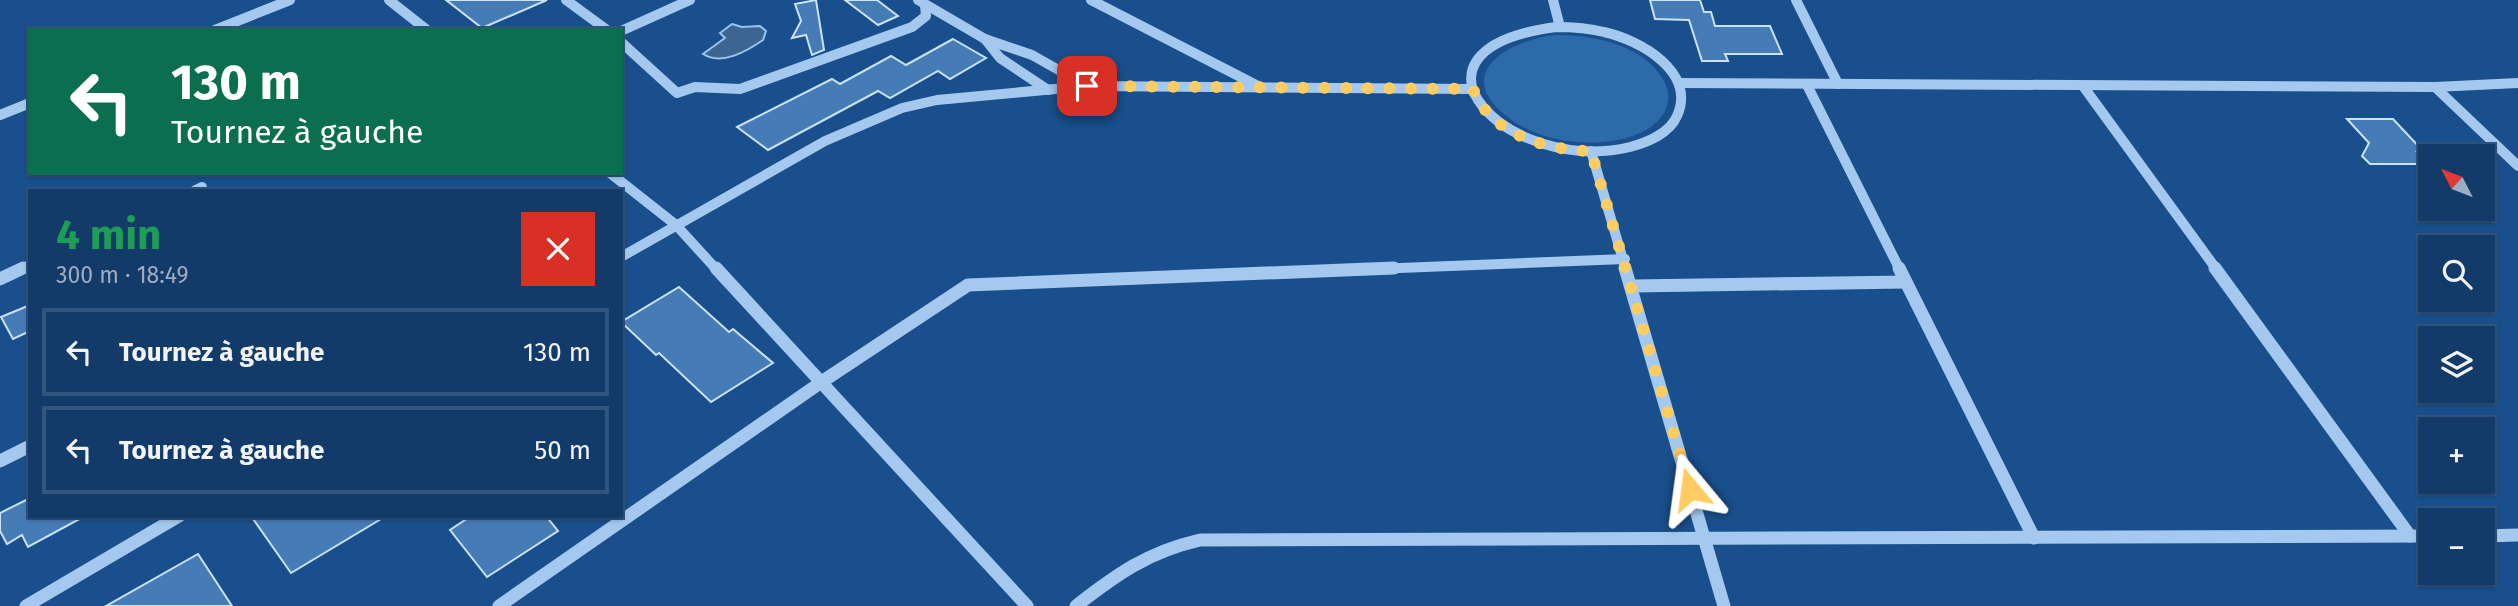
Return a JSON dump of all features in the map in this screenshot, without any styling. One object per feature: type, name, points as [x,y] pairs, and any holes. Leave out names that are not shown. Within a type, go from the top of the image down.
[{"type":"street","points":[[220,28],[290,0]]},
{"type":"street","points":[[389,0],[424,28]]},
{"type":"street","points":[[566,0],[604,28]]},
{"type":"street","points":[[623,30],[690,0]]},
{"type":"street","points":[[1091,0],[1264,89]]},
{"type":"street","points":[[1553,0],[1560,27]]},
{"type":"street","points":[[1796,0],[1838,83]]},
{"type":"street","points":[[922,3],[985,39],[1032,55],[1087,86]]},
{"type":"street","points":[[623,44],[677,93],[695,87],[740,89],[912,27],[926,16],[922,3]]},
{"type":"street","points":[[1560,27],[1608,33],[1639,45],[1664,62],[1679,83],[1682,104],[1679,115],[1662,133],[1634,146],[1591,151],[1541,144],[1508,129],[1485,110],[1473,89],[1471,78],[1478,58],[1497,42],[1524,31],[1560,27]]},
{"type":"street","points":[[985,39],[999,58],[1048,90]]},
{"type":"street","points":[[1679,83],[2435,87],[2518,83]]},
{"type":"street","points":[[1807,85],[2034,538]]},
{"type":"street","points":[[623,256],[785,162],[866,122],[902,108],[937,100],[1087,86],[1473,89]]},
{"type":"street","points":[[2083,86],[2410,536]]},
{"type":"street","points":[[2435,87],[2518,166]]},
{"type":"street","points":[[0,115],[28,104]]},
{"type":"street","points":[[1591,151],[1625,258],[1724,606]]},
{"type":"street","points":[[613,175],[676,225],[1027,606]]},
{"type":"street","points":[[499,606],[958,290],[979,283],[1625,258]]},
{"type":"street","points":[[0,279],[28,266]]},
{"type":"street","points":[[1633,286],[1906,282]]},
{"type":"street","points":[[0,461],[28,447]]},
{"type":"street","points":[[26,606],[176,518]]},
{"type":"street","points":[[1076,606],[1137,559],[1166,546],[1200,540],[2418,536]]},
{"type":"street","points":[[2495,536],[2518,536]]},
{"type":"shaded area","points":[[732,24],[742,27],[760,26],[766,31],[763,40],[726,58],[703,54],[725,38],[720,33]]},
{"type":"shaded area","points":[[1556,35],[1601,40],[1631,50],[1644,58],[1664,81],[1668,98],[1665,112],[1646,130],[1611,141],[1555,139],[1516,123],[1490,99],[1484,84],[1486,71],[1494,60],[1507,50],[1522,43]]},
{"type":"building","points":[[446,0],[547,0],[482,28]]},
{"type":"building","points":[[816,0],[824,50],[812,55],[806,35],[792,38],[801,21],[795,4]]},
{"type":"building","points":[[845,0],[877,0],[898,16],[878,25]]},
{"type":"building","points":[[1650,0],[1700,0],[1704,12],[1711,12],[1715,26],[1770,26],[1782,54],[1725,54],[1728,61],[1702,61],[1689,20],[1655,19]]},
{"type":"building","points":[[953,39],[986,58],[950,79],[938,71],[890,98],[878,91],[768,150],[737,127],[832,79],[840,84],[891,56],[906,65]]},
{"type":"building","points":[[2347,119],[2393,119],[2418,146],[2418,164],[2370,164],[2362,156],[2369,143]]},
{"type":"building","points":[[679,287],[729,332],[733,329],[773,363],[711,402],[659,353],[656,355],[623,324],[623,321]]},
{"type":"building","points":[[28,306],[28,332],[13,339],[1,317]]},
{"type":"building","points":[[28,499],[28,518],[81,518],[28,547],[22,535],[7,544],[0,531],[0,513]]},
{"type":"building","points":[[252,518],[383,518],[291,573]]},
{"type":"building","points":[[468,518],[548,518],[558,531],[487,577],[450,530]]},
{"type":"building","points":[[198,554],[232,606],[106,606]]},
{"type":"route","points":[[1087,86],[1473,89],[1485,110],[1508,129],[1541,144],[1591,151],[1625,258],[1690,489]]}]
